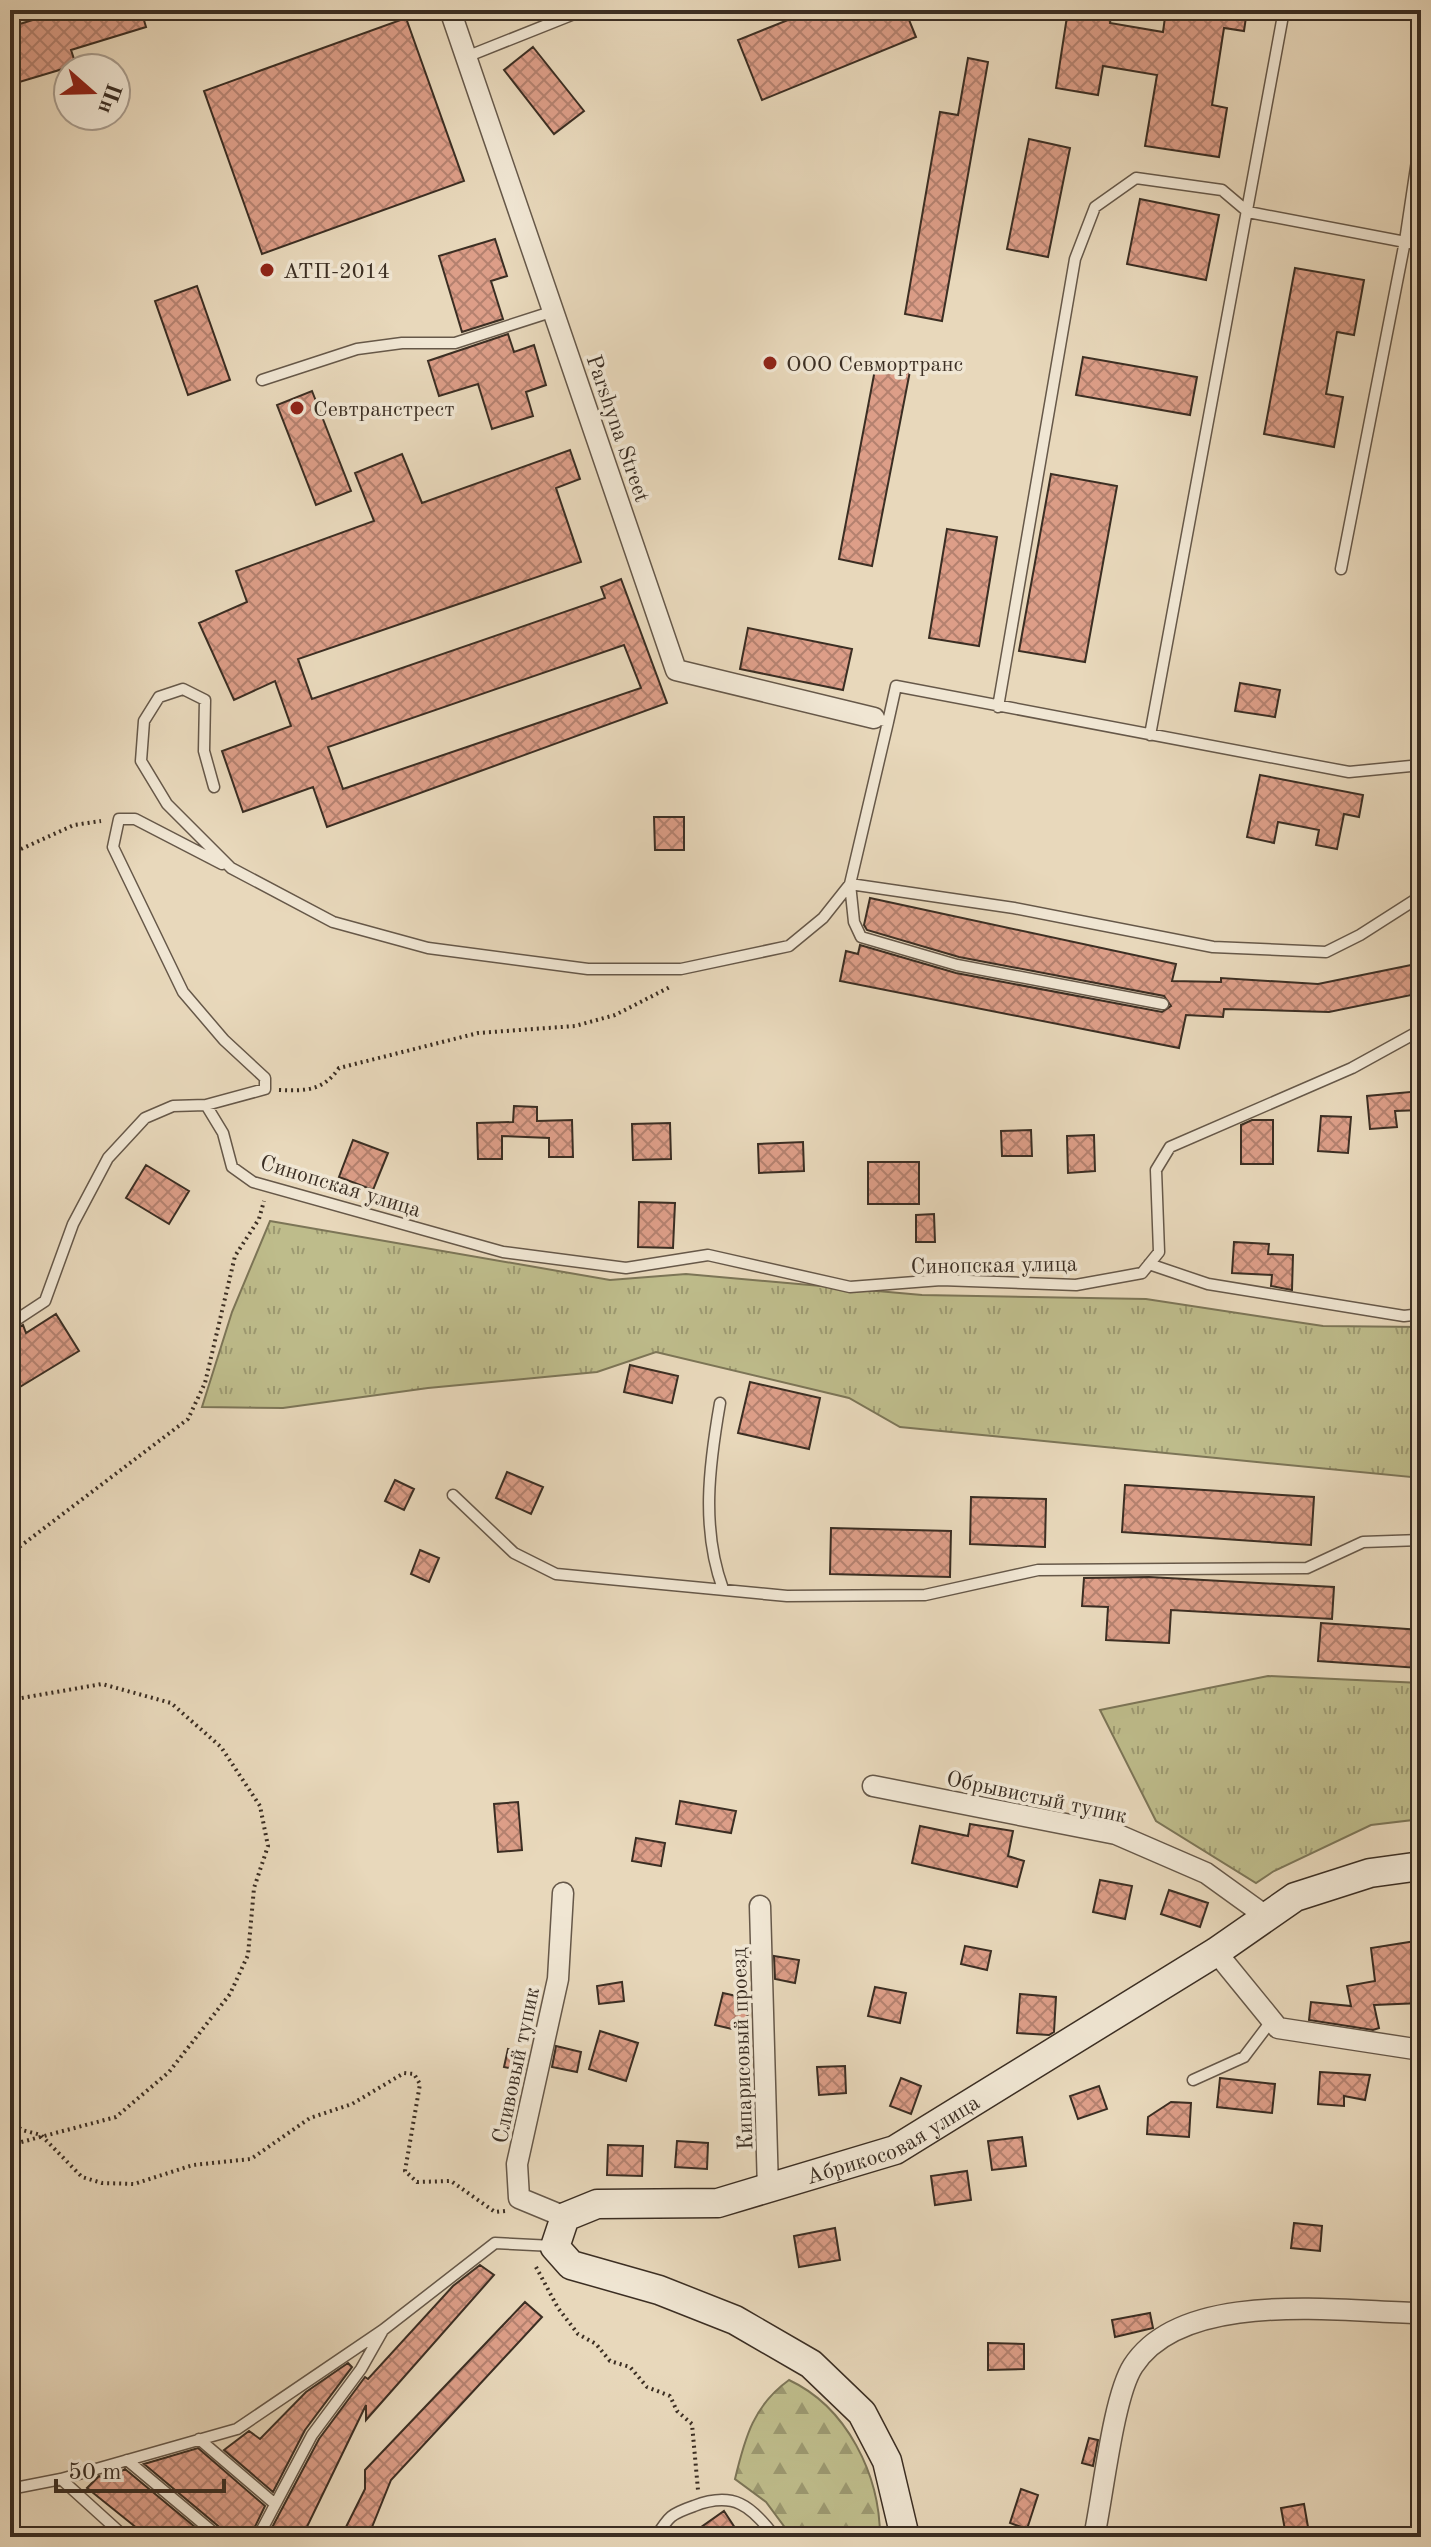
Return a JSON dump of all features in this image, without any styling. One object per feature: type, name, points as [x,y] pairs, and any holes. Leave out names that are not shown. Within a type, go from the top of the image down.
[{"type":"main road","name":"Абрикосовая улица","points":[[565,2217],[597,2204],[718,2203],[895,2150],[1216,1952],[1295,1897],[1370,1873],[1421,1866]]},
{"type":"main road","points":[[565,2217],[555,2247],[571,2265],[659,2290],[735,2320],[811,2364],[862,2413],[887,2461],[905,2537]]},
{"type":"street","name":"Parshyna Street","points":[[450,10],[676,670],[881,720]]},
{"type":"street","name":"Обрывистый тупик","points":[[873,1786],[1116,1834],[1206,1873],[1267,1917]]},
{"type":"street","name":"Сливовый тупик","points":[[519,2198],[517,2164],[558,1979],[563,1893]]},
{"type":"street","name":"Кипарисовый проезд","points":[[760,1906],[768,2190]]},
{"type":"street","points":[[1216,1952],[1278,2028],[1421,2048]]},
{"type":"street","points":[[519,2198],[565,2217]]},
{"type":"street","points":[[1094,2537],[1122,2392],[1133,2365],[1158,2339],[1192,2322],[1250,2311],[1421,2313]]},
{"type":"lane","points":[[466,57],[584,10]]},
{"type":"lane","points":[[693,10],[697,14],[706,10]]},
{"type":"lane","points":[[1150,735],[1284,10]]},
{"type":"lane","points":[[1341,569],[1405,241],[1421,134]]},
{"type":"lane","points":[[998,707],[1075,259],[1095,207],[1136,178],[1222,190],[1248,212],[1421,245]]},
{"type":"lane","points":[[262,380],[357,349],[402,343],[455,343],[554,311]]},
{"type":"lane","points":[[1163,1004],[957,965],[861,937],[854,922],[850,884],[881,720],[896,686],[1349,772],[1421,765]]},
{"type":"lane","points":[[214,787],[204,751],[205,700],[183,689],[159,697],[144,721],[141,761],[167,804],[231,868]]},
{"type":"lane","points":[[10,1324],[45,1301],[73,1224],[108,1158],[145,1118],[173,1106],[206,1105],[265,1089],[265,1078],[224,1040],[183,992],[113,847],[119,819],[135,819],[333,922],[428,948],[588,969],[675,969],[789,946],[823,918],[850,884]]},
{"type":"lane","points":[[850,884],[1014,908],[1213,947],[1326,952],[1360,935],[1421,896]]},
{"type":"lane","points":[[1421,1030],[1352,1068],[1170,1147],[1156,1170],[1159,1252],[1149,1264],[1208,1284],[1404,1316],[1421,1314]]},
{"type":"lane","name":"Синопская улица","points":[[206,1105],[223,1133],[232,1167],[253,1182],[503,1252],[626,1268],[708,1255],[850,1287],[941,1280],[1076,1285],[1142,1273],[1149,1264]]},
{"type":"lane","points":[[720,1403],[712,1446],[708,1514],[713,1560],[723,1589]]},
{"type":"lane","points":[[453,1495],[514,1553],[556,1574],[787,1596],[925,1595],[1038,1570],[1307,1568],[1363,1542],[1421,1540]]},
{"type":"lane","points":[[1193,2080],[1244,2057],[1272,2020]]},
{"type":"lane","points":[[10,2489],[61,2479],[237,2429],[383,2330],[495,2243],[555,2247]]},
{"type":"lane","points":[[258,2537],[312,2435],[361,2369],[383,2330]]},
{"type":"lane","points":[[199,2439],[275,2504]]},
{"type":"lane","points":[[127,2460],[219,2537]]},
{"type":"lane","points":[[61,2479],[125,2537]]},
{"type":"lane","points":[[656,2537],[669,2515],[715,2498],[738,2502],[759,2516],[775,2537]]},
{"type":"path","points":[[10,854],[74,825],[119,819]]},
{"type":"path","points":[[265,1089],[309,1091],[328,1084],[339,1068],[424,1046],[478,1033],[575,1026],[615,1015],[668,990],[675,983],[675,969]]},
{"type":"path","points":[[10,1554],[188,1419],[205,1383],[235,1256],[259,1219],[268,1187]]},
{"type":"path","points":[[10,1700],[102,1684],[171,1703],[221,1747],[260,1806],[268,1846],[254,1888],[248,1955],[230,1994],[169,2072],[116,2117],[10,2145]]},
{"type":"path","points":[[10,2120],[22,2130],[41,2135],[82,2177],[102,2183],[134,2184],[193,2165],[251,2159],[310,2118],[352,2104],[404,2073],[414,2074],[420,2084],[405,2171],[417,2182],[451,2181],[495,2212],[503,2213],[519,2198]]},
{"type":"path","points":[[536,2267],[558,2308],[578,2334],[596,2344],[610,2361],[630,2367],[647,2387],[670,2396],[677,2411],[692,2424],[698,2504]]},
{"type":"green space","points":[[270,1221],[610,1280],[686,1274],[922,1295],[1146,1299],[1323,1326],[1421,1327],[1421,1478],[900,1427],[849,1398],[656,1352],[597,1372],[428,1388],[283,1408],[202,1407],[232,1312]]},
{"type":"green space","points":[[1268,1676],[1421,1683],[1421,1819],[1371,1825],[1274,1871],[1256,1883],[1156,1821],[1100,1710]]},
{"type":"green space","points":[[789,2380],[828,2407],[856,2445],[874,2490],[880,2537],[792,2537],[766,2502],[735,2479],[743,2449],[759,2411]]},
{"type":"building","points":[[65,10],[141,10],[146,27],[72,52],[52,52],[52,72],[16,83],[10,63],[10,27]]},
{"type":"building","points":[[813,10],[905,10],[916,37],[762,100],[738,40]]},
{"type":"building","points":[[1068,10],[1112,10],[1110,23],[1163,32],[1166,10],[1247,10],[1244,31],[1224,28],[1212,105],[1227,108],[1219,157],[1145,146],[1157,75],[1103,66],[1098,95],[1056,88]]},
{"type":"building","points":[[406,18],[464,181],[262,254],[204,91]]},
{"type":"building","points":[[533,47],[584,111],[554,134],[504,70]]},
{"type":"building","points":[[968,58],[988,62],[942,321],[905,314],[940,112],[958,115]]},
{"type":"building","points":[[1029,139],[1070,148],[1048,257],[1007,249]]},
{"type":"building","points":[[1140,199],[1219,215],[1206,280],[1127,264]]},
{"type":"building","points":[[495,239],[507,276],[491,281],[503,319],[462,332],[439,256]]},
{"type":"building","points":[[1295,268],[1364,280],[1354,335],[1337,332],[1326,394],[1343,397],[1334,447],[1264,434]]},
{"type":"building","points":[[197,286],[230,380],[188,395],[155,301]]},
{"type":"building","points":[[508,334],[514,352],[534,345],[546,385],[526,392],[533,416],[492,429],[478,384],[439,396],[428,361]]},
{"type":"building","points":[[1083,357],[1197,377],[1190,415],[1076,395]]},
{"type":"building","points":[[877,359],[911,366],[872,566],[839,559]]},
{"type":"building","points":[[312,391],[351,491],[316,505],[277,405]]},
{"type":"building","points":[[570,450],[580,479],[556,488],[581,562],[298,659],[312,699],[605,598],[601,587],[621,579],[667,703],[327,827],[313,787],[243,812],[222,751],[291,726],[275,681],[234,700],[199,623],[247,602],[236,571],[374,521],[355,473],[402,454],[422,503]],"holes":[[[624,645],[641,688],[343,789],[328,747]]]},
{"type":"building","points":[[1051,474],[1117,486],[1085,662],[1019,651]]},
{"type":"building","points":[[947,529],[997,537],[979,646],[929,638]]},
{"type":"building","points":[[748,628],[852,649],[843,690],[740,669]]},
{"type":"building","points":[[1240,683],[1280,690],[1275,717],[1235,711]]},
{"type":"building","points":[[1260,775],[1363,795],[1359,817],[1344,814],[1337,849],[1316,845],[1319,830],[1278,822],[1274,843],[1247,837]]},
{"type":"building","points":[[654,817],[684,817],[684,850],[655,850]]},
{"type":"building","points":[[870,898],[1176,964],[1172,981],[1221,982],[1221,978],[1318,984],[1421,963],[1421,993],[1329,1012],[1224,1009],[1223,1017],[1186,1015],[1179,1048],[840,981],[846,951],[858,954],[860,945],[956,973],[1162,1012],[1171,1006],[1164,996],[959,957],[867,930],[864,925]]},
{"type":"building","points":[[1421,1091],[1421,1110],[1395,1111],[1397,1127],[1370,1129],[1367,1096]]},
{"type":"building","points":[[514,1106],[537,1107],[537,1121],[572,1120],[573,1157],[549,1157],[549,1138],[502,1136],[502,1159],[478,1159],[477,1123],[513,1122]]},
{"type":"building","points":[[1321,1116],[1351,1117],[1348,1153],[1318,1151]]},
{"type":"building","points":[[1252,1120],[1273,1120],[1273,1164],[1241,1164],[1241,1125]]},
{"type":"building","points":[[670,1123],[671,1159],[633,1160],[632,1124]]},
{"type":"building","points":[[1031,1130],[1032,1156],[1002,1156],[1001,1131]]},
{"type":"building","points":[[1094,1135],[1095,1171],[1068,1173],[1067,1136]]},
{"type":"building","points":[[353,1140],[388,1153],[373,1190],[339,1177]]},
{"type":"building","points":[[803,1142],[804,1171],[759,1173],[758,1144]]},
{"type":"building","points":[[868,1162],[919,1162],[919,1204],[868,1204]]},
{"type":"building","points":[[146,1165],[189,1191],[169,1224],[126,1198]]},
{"type":"building","points":[[639,1202],[675,1203],[673,1248],[638,1247]]},
{"type":"building","points":[[934,1214],[935,1242],[916,1242],[916,1215]]},
{"type":"building","points":[[1234,1242],[1269,1244],[1268,1254],[1293,1255],[1292,1290],[1271,1286],[1272,1275],[1232,1273]]},
{"type":"building","points":[[56,1314],[79,1351],[10,1393],[10,1332],[23,1325],[26,1333]]},
{"type":"building","points":[[630,1365],[678,1376],[672,1403],[624,1392]]},
{"type":"building","points":[[750,1382],[820,1398],[809,1449],[738,1433]]},
{"type":"building","points":[[507,1472],[543,1487],[531,1514],[496,1498]]},
{"type":"building","points":[[395,1480],[414,1489],[404,1510],[385,1501]]},
{"type":"building","points":[[1125,1485],[1314,1497],[1311,1545],[1122,1532]]},
{"type":"building","points":[[971,1497],[1046,1499],[1045,1547],[970,1544]]},
{"type":"building","points":[[831,1528],[951,1531],[950,1577],[830,1574]]},
{"type":"building","points":[[420,1550],[439,1558],[429,1582],[411,1574]]},
{"type":"building","points":[[1149,1577],[1334,1587],[1332,1619],[1171,1610],[1169,1643],[1106,1640],[1108,1607],[1082,1606],[1084,1578]]},
{"type":"building","points":[[1321,1623],[1421,1630],[1419,1668],[1318,1661]]},
{"type":"building","points":[[680,1801],[736,1811],[731,1833],[676,1824]]},
{"type":"building","points":[[518,1802],[522,1850],[498,1852],[494,1804]]},
{"type":"building","points":[[970,1824],[1013,1831],[1008,1856],[1024,1861],[1017,1887],[912,1863],[920,1826],[968,1836]]},
{"type":"building","points":[[636,1838],[665,1843],[661,1866],[632,1861]]},
{"type":"building","points":[[1100,1880],[1132,1886],[1125,1919],[1093,1912]]},
{"type":"building","points":[[1169,1890],[1208,1903],[1200,1927],[1161,1914]]},
{"type":"building","points":[[1416,1941],[1421,2003],[1374,2005],[1379,2028],[1373,2030],[1309,2020],[1311,2002],[1351,2006],[1347,1986],[1375,1981],[1371,1948]]},
{"type":"building","points":[[965,1946],[991,1951],[987,1970],[961,1964]]},
{"type":"building","points":[[774,1956],[799,1960],[795,1983],[775,1979]]},
{"type":"building","points":[[622,1982],[624,2001],[599,2004],[597,1986]]},
{"type":"building","points":[[875,1987],[906,1993],[900,2023],[868,2016]]},
{"type":"building","points":[[723,1993],[750,1999],[745,2032],[715,2025]]},
{"type":"building","points":[[1020,1994],[1056,1997],[1054,2032],[1049,2035],[1017,2033]]},
{"type":"building","points":[[600,2031],[638,2043],[626,2081],[589,2069]]},
{"type":"building","points":[[556,2046],[581,2052],[577,2072],[552,2067]]},
{"type":"building","points":[[508,2049],[528,2053],[524,2071],[504,2067]]},
{"type":"building","points":[[845,2066],[846,2093],[819,2095],[817,2067]]},
{"type":"building","points":[[1320,2072],[1370,2075],[1365,2100],[1344,2096],[1344,2106],[1318,2104]]},
{"type":"building","points":[[901,2078],[921,2086],[911,2114],[890,2106]]},
{"type":"building","points":[[1220,2078],[1275,2084],[1272,2113],[1217,2107]]},
{"type":"building","points":[[1099,2086],[1107,2109],[1078,2119],[1070,2096]]},
{"type":"building","points":[[1171,2102],[1191,2103],[1189,2137],[1147,2134],[1148,2117]]},
{"type":"building","points":[[1022,2137],[1026,2166],[992,2170],[988,2141]]},
{"type":"building","points":[[677,2141],[708,2143],[707,2169],[675,2167]]},
{"type":"building","points":[[608,2145],[643,2146],[642,2176],[607,2175]]},
{"type":"building","points":[[967,2171],[971,2200],[935,2205],[931,2176]]},
{"type":"building","points":[[1294,2223],[1322,2226],[1320,2251],[1291,2248]]},
{"type":"building","points":[[835,2228],[840,2260],[799,2267],[794,2236]]},
{"type":"building","points":[[480,2265],[494,2275],[366,2420],[366,2405],[302,2537],[267,2537],[319,2439],[365,2377],[368,2379],[453,2286]]},
{"type":"building","points":[[525,2302],[542,2317],[391,2480],[368,2537],[341,2537],[365,2489],[365,2470]]},
{"type":"building","points":[[1150,2313],[1153,2328],[1115,2337],[1112,2320]]},
{"type":"building","points":[[988,2343],[1024,2344],[1024,2369],[988,2370]]},
{"type":"building","points":[[348,2363],[352,2367],[305,2430],[273,2492],[224,2450],[249,2431],[260,2439],[306,2392]]},
{"type":"building","points":[[1089,2438],[1098,2440],[1093,2466],[1082,2463]]},
{"type":"building","points":[[198,2448],[265,2506],[250,2537],[227,2537],[224,2531],[144,2464]]},
{"type":"building","points":[[125,2469],[207,2537],[148,2537],[87,2488],[99,2476],[108,2480]]},
{"type":"building","points":[[1021,2489],[1038,2495],[1027,2529],[1010,2523]]},
{"type":"building","points":[[1304,2504],[1308,2527],[1285,2530],[1281,2508]]},
{"type":"building","points":[[724,2511],[741,2537],[687,2537]]},
{"type":"place","name":"АТП-2014","points":[[267,270]]},
{"type":"place","name":"ООО Севмортранс","points":[[770,363]]},
{"type":"place","name":"Севтранстрест","points":[[297,408]]}]
